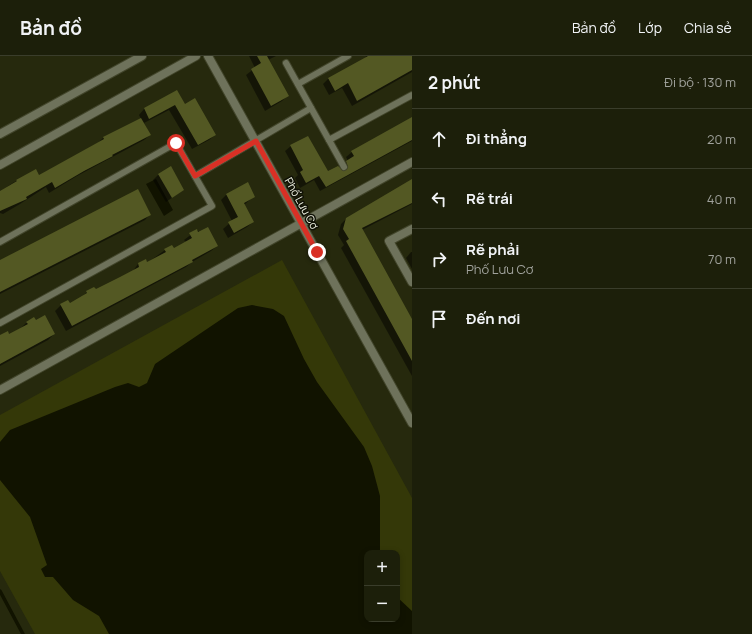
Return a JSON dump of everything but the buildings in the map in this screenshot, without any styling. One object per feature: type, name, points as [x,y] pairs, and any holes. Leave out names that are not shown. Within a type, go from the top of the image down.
[{"type":"street","points":[[0,134],[142,56]]},
{"type":"street","points":[[0,165],[196,56]]},
{"type":"street","name":"Phố Lưu Cơ","points":[[208,56],[412,423]]},
{"type":"street","points":[[0,390],[412,162]]},
{"type":"street","points":[[412,228],[389,241],[412,282]]},
{"type":"lane","points":[[298,84],[348,56]]},
{"type":"lane","points":[[286,63],[344,167]]},
{"type":"lane","points":[[329,140],[412,95]]},
{"type":"lane","points":[[195,176],[311,108]]},
{"type":"lane","points":[[0,242],[176,143],[212,206],[0,323]]},
{"type":"green space","points":[[282,260],[412,498],[412,634],[35,634],[0,571],[0,415]]},
{"type":"shaded area","points":[[156,179],[173,210],[164,216],[146,184]]},
{"type":"shaded area","points":[[252,305],[273,309],[284,316],[304,359],[317,382],[364,447],[372,466],[380,496],[380,550],[364,550],[364,622],[400,622],[400,600],[412,611],[412,634],[109,634],[99,616],[73,600],[53,577],[45,577],[41,569],[47,565],[30,517],[0,480],[0,442],[10,430],[115,387],[128,383],[139,387],[147,383],[155,364],[238,308]]},
{"type":"waterway","points":[[0,591],[23,634]]},
{"type":"route","points":[[176,143],[195,176],[256,141],[317,252]]}]
